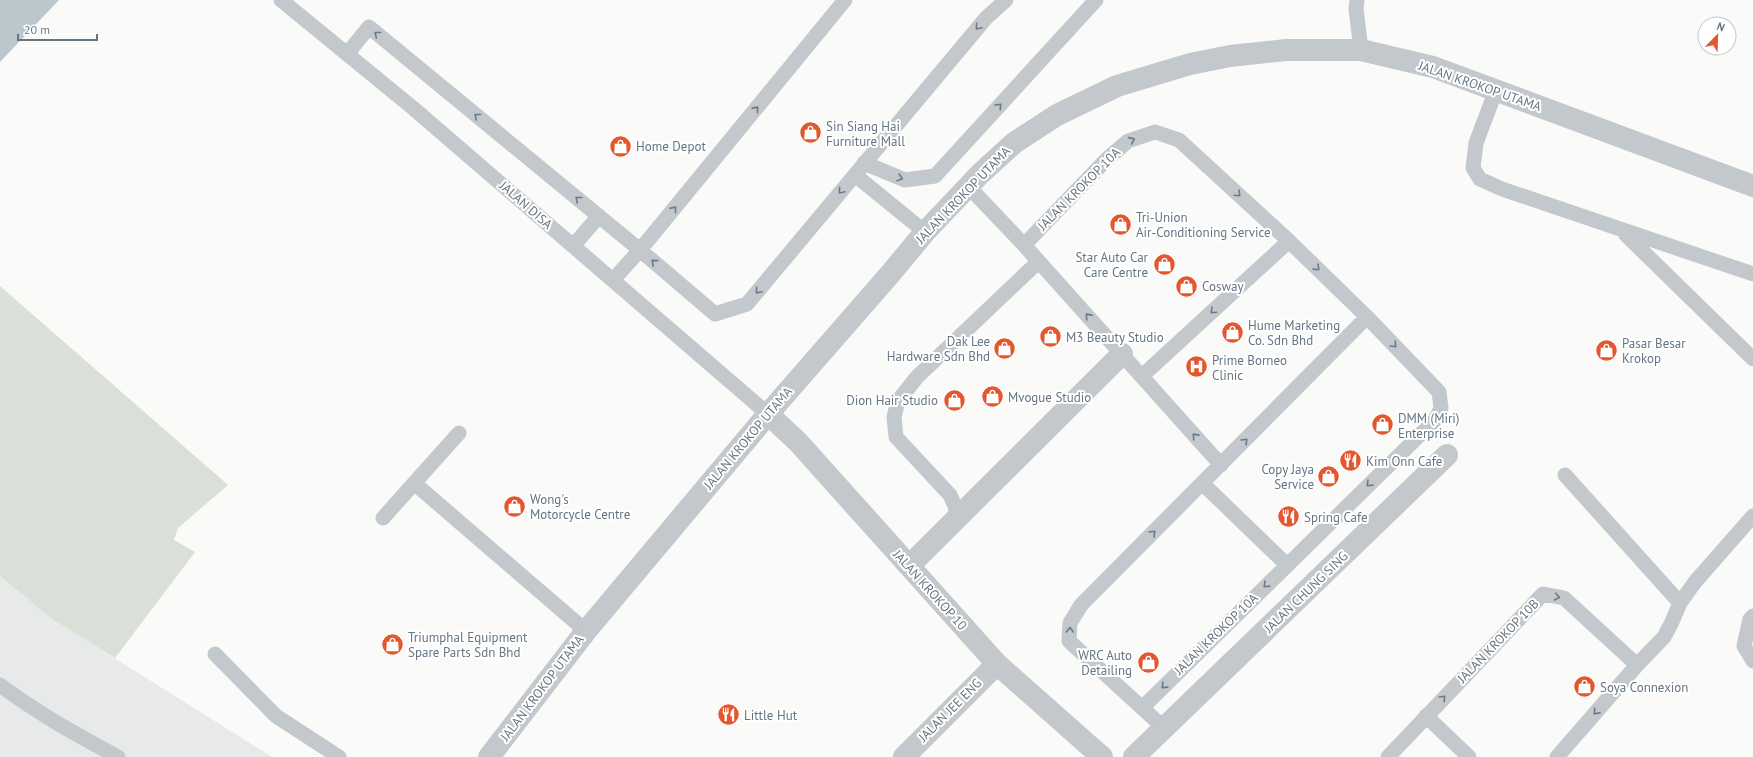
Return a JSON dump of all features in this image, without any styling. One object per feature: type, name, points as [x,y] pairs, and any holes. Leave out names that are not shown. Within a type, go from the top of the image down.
[{"type":"street","name":"JALAN KROKOP UTAMA","points":[[496,755],[586,631],[768,414],[925,232],[968,186],[1014,142],[1057,115],[1117,86],[1190,64],[1230,56],[1286,50],[1362,50],[1433,67],[1753,186]]},
{"type":"street","points":[[908,566],[1122,354]]},
{"type":"street","name":"JALAN KROKOP 10","points":[[768,414],[798,442],[997,664],[1102,757]]},
{"type":"street","name":"JALAN CHUNG SING","points":[[1134,757],[1447,455]]},
{"type":"street","name":"JALAN JEE ENG","points":[[904,757],[997,664]]},
{"type":"lane","name":"JALAN DISA","points":[[281,0],[413,108],[768,414]]},
{"type":"lane","points":[[613,280],[640,250],[845,0]]},
{"type":"lane","points":[[347,54],[369,27],[640,250],[715,314],[747,304],[986,18],[1006,0]]},
{"type":"lane","points":[[864,163],[904,180],[934,176],[1096,0]]},
{"type":"lane","points":[[1357,0],[1356,9],[1362,50]]},
{"type":"lane","points":[[1496,90],[1476,143],[1473,168],[1480,179],[1502,189],[1753,274]]},
{"type":"lane","name":"JALAN KROKOP 10A","points":[[1024,245],[1107,160],[1128,141],[1155,132],[1179,140],[1289,241],[1368,317],[1439,392],[1441,408],[1435,420],[1142,708]]},
{"type":"lane","points":[[855,175],[925,232]]},
{"type":"lane","points":[[968,186],[1024,245],[1221,465]]},
{"type":"lane","points":[[573,246],[599,216]]},
{"type":"lane","points":[[1622,230],[1753,359]]},
{"type":"lane","points":[[1142,376],[1289,241]]},
{"type":"lane","points":[[957,518],[955,506],[950,495],[896,437],[894,417],[898,401],[917,377],[1038,262]]},
{"type":"lane","points":[[1164,728],[1070,641],[1070,623],[1081,605],[1368,317]]},
{"type":"lane","points":[[383,518],[459,433]]},
{"type":"lane","points":[[1565,475],[1680,603]]},
{"type":"lane","points":[[414,483],[586,631]]},
{"type":"lane","points":[[1202,483],[1287,564]]},
{"type":"lane","points":[[1557,757],[1637,664],[1664,637],[1680,603],[1695,582],[1753,516]]},
{"type":"lane","name":"JALAN KROKOP 10B","points":[[1388,757],[1544,594],[1564,598],[1637,664]]},
{"type":"lane","points":[[1753,616],[1750,619],[1744,646],[1753,661]]},
{"type":"lane","points":[[215,654],[276,716],[339,757]]},
{"type":"lane","points":[[0,685],[16,697],[75,734],[118,757]]},
{"type":"lane","points":[[1426,716],[1469,757]]},
{"type":"shaded area","points":[[0,0],[59,0],[0,62]]},
{"type":"shaded area","points":[[0,286],[228,485],[178,528],[174,540],[195,552],[115,658],[52,619],[0,576]]},
{"type":"shaded area","points":[[0,576],[52,619],[272,757],[0,757]]},
{"type":"place","name":"Sin Siang Hai Furniture Mall","points":[[811,133]]},
{"type":"place","name":"Home Depot","points":[[620,146]]},
{"type":"place","name":"Tri-Union Air-Conditioning Service","points":[[1121,224]]},
{"type":"place","name":"Star Auto Car Care Centre","points":[[1164,264]]},
{"type":"place","name":"Cosway","points":[[1187,286]]},
{"type":"place","name":"Hume Marketing Co. Sdn Bhd","points":[[1232,332]]},
{"type":"place","name":"M3 Beauty Studio","points":[[1051,337]]},
{"type":"place","name":"Dak Lee Hardware Sdn Bhd","points":[[1005,348]]},
{"type":"place","name":"Pasar Besar Krokop","points":[[1606,350]]},
{"type":"place","name":"Prime Borneo Clinic","points":[[1197,367]]},
{"type":"place","name":"Mvogue Studio","points":[[992,397]]},
{"type":"place","name":"Dion Hair Studio","points":[[954,400]]},
{"type":"place","name":"DMM (Miri) Enterprise","points":[[1383,425]]},
{"type":"place","name":"Kim Onn Cafe","points":[[1350,461]]},
{"type":"place","name":"Copy Jaya Service","points":[[1329,476]]},
{"type":"place","name":"Wong's Motorcycle Centre","points":[[515,506]]},
{"type":"place","name":"Spring Cafe","points":[[1288,517]]},
{"type":"place","name":"Triumphal Equipment Spare Parts Sdn Bhd","points":[[393,644]]},
{"type":"place","name":"WRC Auto Detailing","points":[[1148,662]]},
{"type":"place","name":"Soya Connexion","points":[[1584,687]]},
{"type":"place","name":"Little Hut","points":[[729,715]]}]
